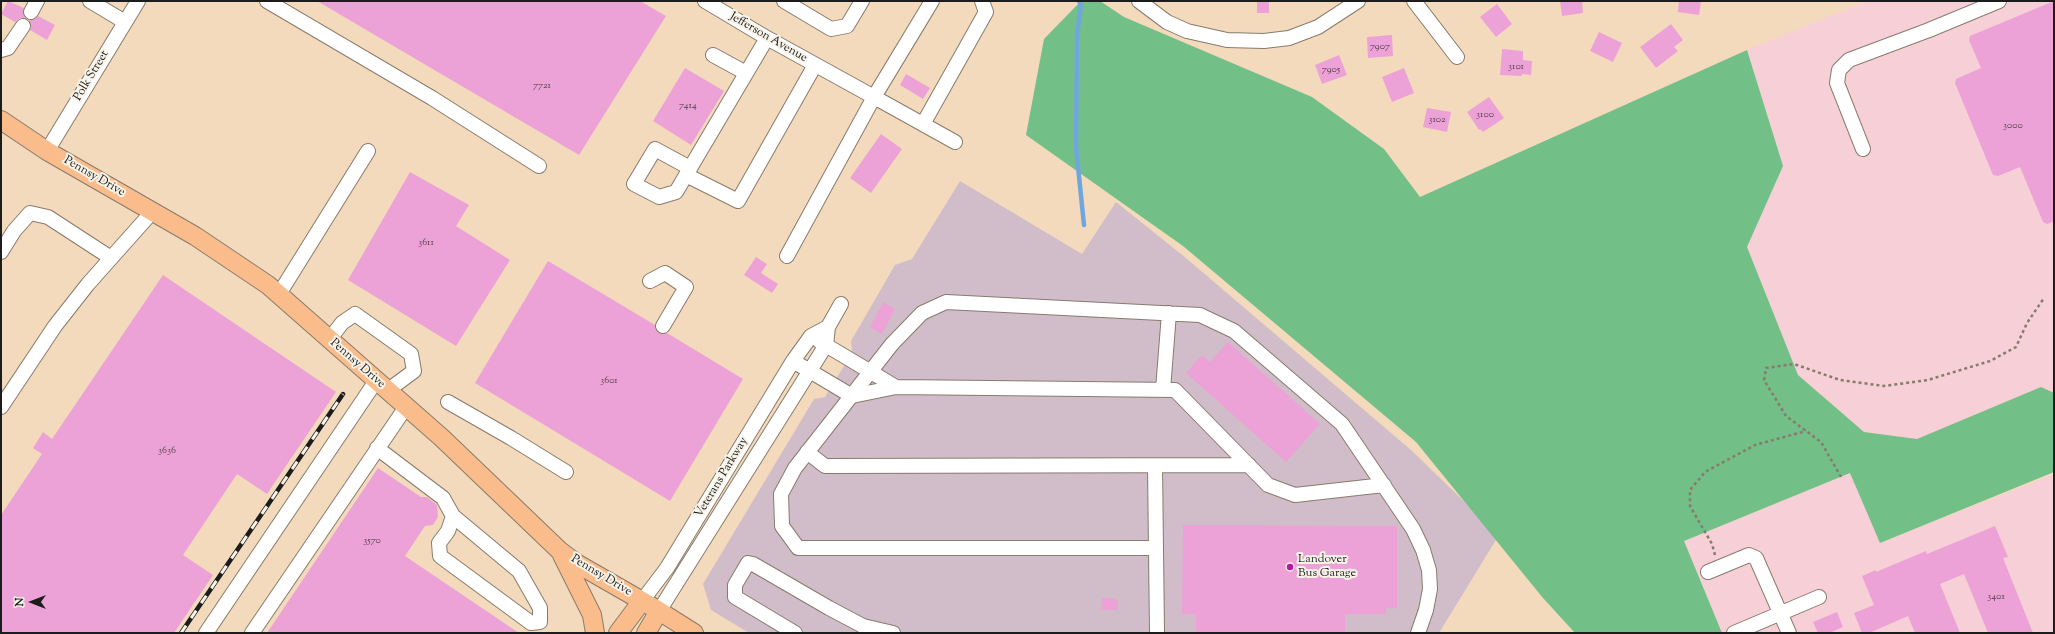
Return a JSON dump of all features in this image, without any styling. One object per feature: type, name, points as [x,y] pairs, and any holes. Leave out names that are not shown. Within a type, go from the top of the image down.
[{"type":"main road","name":"Pennsy Drive","points":[[1,120],[47,151],[153,211],[244,267],[279,294],[381,386],[442,438],[560,551],[576,563],[694,633]]},
{"type":"main road","points":[[560,551],[592,616],[595,633]]},
{"type":"main road","name":"Veterans Parkway","points":[[618,633],[642,601]]},
{"type":"main road","name":"Veterans Parkway","points":[[646,633],[659,611]]},
{"type":"street","points":[[90,1],[125,22]]},
{"type":"street","name":"Polk Street","points":[[47,151],[138,1]]},
{"type":"street","points":[[267,1],[432,98],[539,166]]},
{"type":"street","name":"Jefferson Avenue","points":[[705,1],[831,75],[955,142]]},
{"type":"street","points":[[784,1],[831,30],[847,26],[862,1]]},
{"type":"street","points":[[787,256],[874,97],[932,1]]},
{"type":"street","points":[[923,124],[986,12],[982,1]]},
{"type":"street","points":[[1139,1],[1158,16],[1187,31],[1227,40],[1264,42],[1289,38],[1312,30],[1358,1]]},
{"type":"street","points":[[1414,1],[1458,57]]},
{"type":"street","points":[[1863,149],[1837,83],[1839,70],[1849,60],[1929,30],[1998,1]]},
{"type":"street","points":[[1,50],[8,48],[23,26]]},
{"type":"street","points":[[767,38],[688,171],[738,201],[814,65]]},
{"type":"street","points":[[713,55],[746,73]]},
{"type":"street","points":[[279,294],[368,151]]},
{"type":"street","points":[[1,407],[55,326],[111,258],[153,211]]},
{"type":"street","points":[[1,252],[14,231],[30,213],[48,217],[111,258]]},
{"type":"street","points":[[650,281],[665,273],[686,287],[663,326]]},
{"type":"street","points":[[1156,548],[798,548],[782,526],[781,494],[795,468],[892,344],[922,313],[946,302],[1200,315],[1234,331],[1342,424],[1384,485],[1413,530],[1423,550],[1429,570],[1430,589],[1426,610],[1418,633]]},
{"type":"street","name":"Veterans Parkway","points":[[659,611],[826,345],[828,327],[841,304]]},
{"type":"street","points":[[1163,390],[1170,313]]},
{"type":"street","points":[[206,633],[381,386],[414,371],[411,354],[355,314],[342,323],[329,340]]},
{"type":"street","name":"Veterans Parkway","points":[[642,601],[667,568],[793,361],[811,336],[828,327]]},
{"type":"street","points":[[811,336],[872,371],[896,387]]},
{"type":"street","points":[[793,361],[852,396],[896,387],[1175,390],[1268,485],[1295,495],[1384,485]]},
{"type":"street","points":[[448,402],[566,472]]},
{"type":"street","points":[[252,633],[406,407]]},
{"type":"street","points":[[377,448],[443,498],[453,516],[519,571],[540,608],[540,622],[531,623],[440,556],[439,543],[448,531],[453,516]]},
{"type":"street","points":[[807,452],[825,466],[1249,465]]},
{"type":"street","points":[[1155,466],[1157,633]]},
{"type":"street","points":[[1714,569],[1749,555],[1756,558],[1789,633]]},
{"type":"street","points":[[795,633],[735,597],[735,585],[748,563],[753,564],[862,626],[893,633]]},
{"type":"street","points":[[1734,633],[1820,597]]},
{"type":"path","points":[[1841,477],[1821,442],[1786,416],[1764,380],[1766,368],[1794,364],[1840,380],[1884,386],[1928,380],[1990,361],[2016,347],[2027,323],[2044,298]]},
{"type":"path","points":[[1714,569],[1712,544],[1690,506],[1690,490],[1705,472],[1755,445],[1807,431]]},
{"type":"shaded area","points":[[1867,1],[2054,1],[2054,393],[2041,387],[1917,439],[1864,432],[1798,375],[1747,247],[1783,166],[1747,50]]},
{"type":"shaded area","points":[[960,181],[1082,254],[1116,202],[1186,258],[1411,450],[1499,535],[1439,633],[749,633],[711,610],[703,584],[814,399],[825,397],[852,353],[851,341],[895,265],[912,259]]},
{"type":"shaded area","points":[[1850,473],[1880,543],[2054,474],[2054,633],[1722,633],[1684,541]]},
{"type":"green space","points":[[1081,1],[1100,1],[1124,17],[1312,97],[1384,149],[1420,197],[1747,50],[1783,166],[1747,247],[1798,375],[1864,432],[1917,439],[2041,387],[2054,393],[2054,472],[1880,543],[1850,473],[1684,541],[1722,633],[1575,633],[1543,598],[1416,442],[1183,246],[1026,135],[1044,39]]},
{"type":"building","points":[[8,1],[24,8],[23,13],[25,18],[20,18],[15,22],[1,14]]},
{"type":"building","points":[[317,1],[640,1],[666,16],[579,155]]},
{"type":"building","points":[[1257,1],[1269,1],[1269,13],[1257,13]]},
{"type":"building","points":[[1560,1],[1582,1],[1583,13],[1562,16]]},
{"type":"building","points":[[1679,1],[1701,1],[1699,15],[1678,12]]},
{"type":"building","points":[[2054,1],[2054,221],[2047,224],[2043,222],[2020,167],[1998,176],[1993,175],[1955,83],[1956,79],[1981,68],[1969,40],[1970,36]]},
{"type":"building","points":[[1497,4],[1512,24],[1496,37],[1480,17]]},
{"type":"building","points":[[38,16],[55,25],[47,40],[30,30],[31,26],[29,20],[35,19]]},
{"type":"building","points":[[1671,24],[1683,40],[1674,47],[1678,51],[1656,68],[1640,47]]},
{"type":"building","points":[[1599,32],[1622,43],[1613,62],[1590,51]]},
{"type":"building","points":[[1392,35],[1393,56],[1368,58],[1367,37]]},
{"type":"building","points":[[1502,49],[1523,51],[1523,60],[1532,61],[1531,75],[1500,75]]},
{"type":"building","points":[[1339,55],[1347,75],[1322,84],[1315,65]]},
{"type":"building","points":[[685,68],[724,91],[691,145],[653,121]]},
{"type":"building","points":[[1404,68],[1414,93],[1392,102],[1382,77]]},
{"type":"building","points":[[906,74],[930,88],[923,99],[900,85]]},
{"type":"building","points":[[1489,97],[1504,118],[1483,132],[1480,129],[1479,130],[1467,112]]},
{"type":"building","points":[[1427,108],[1451,112],[1447,132],[1423,127]]},
{"type":"building","points":[[881,134],[902,149],[871,193],[850,178]]},
{"type":"building","points":[[410,172],[469,205],[456,226],[510,260],[456,346],[348,280]]},
{"type":"building","points":[[756,257],[767,264],[761,273],[778,284],[772,293],[744,275]]},
{"type":"building","points":[[548,261],[655,325],[658,333],[667,333],[743,379],[670,501],[475,383]]},
{"type":"building","points":[[163,275],[336,392],[267,494],[237,474],[183,555],[213,575],[174,633],[1,633],[1,515],[42,454],[33,448],[43,432],[52,439]]},
{"type":"building","points":[[883,302],[895,309],[882,334],[870,327]]},
{"type":"building","points":[[1228,342],[1320,424],[1286,462],[1186,373],[1202,355],[1210,362]]},
{"type":"building","points":[[378,468],[421,497],[427,497],[437,505],[438,517],[433,525],[425,526],[405,556],[519,633],[267,633]]},
{"type":"building","name":"Landover Bus Garage","points":[[1183,525],[1397,526],[1397,608],[1386,608],[1386,614],[1345,614],[1345,633],[1196,633],[1196,614],[1182,614]]},
{"type":"building","points":[[1995,526],[2008,557],[2003,558],[2033,633],[1988,633],[1964,574],[1940,584],[1960,633],[1915,633],[1908,616],[1869,633],[1862,633],[1854,613],[1874,605],[1862,576],[1876,570],[1876,572],[1926,551],[1927,554]]},
{"type":"building","points":[[1102,598],[1118,599],[1118,610],[1101,610]]},
{"type":"building","points":[[1837,612],[1843,627],[1829,633],[1818,633],[1813,622]]},
{"type":"waterway","points":[[1079,1],[1081,6],[1077,34],[1076,147],[1084,225]]},
{"type":"railway","points":[[181,633],[343,394]]},
{"type":"place","name":"Landover Bus Garage","points":[[1290,567]]}]
